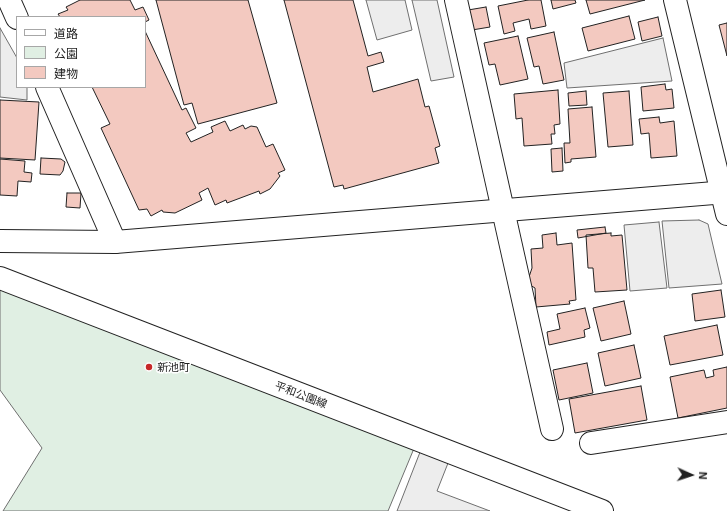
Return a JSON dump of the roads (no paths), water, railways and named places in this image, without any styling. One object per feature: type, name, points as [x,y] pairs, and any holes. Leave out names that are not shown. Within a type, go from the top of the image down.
[{"type":"street","points":[[9,0],[16,16]]},
{"type":"street","points":[[456,0],[552,429]]},
{"type":"street","points":[[675,0],[724,192],[727,214]]},
{"type":"street","points":[[47,88],[116,242]]},
{"type":"street","points":[[0,241],[116,242],[724,192]]},
{"type":"street","name":"平和公園線","points":[[0,278],[602,511]]},
{"type":"street","points":[[591,443],[727,422]]},
{"type":"place","name":"新池町","points":[[149,367]]}]
